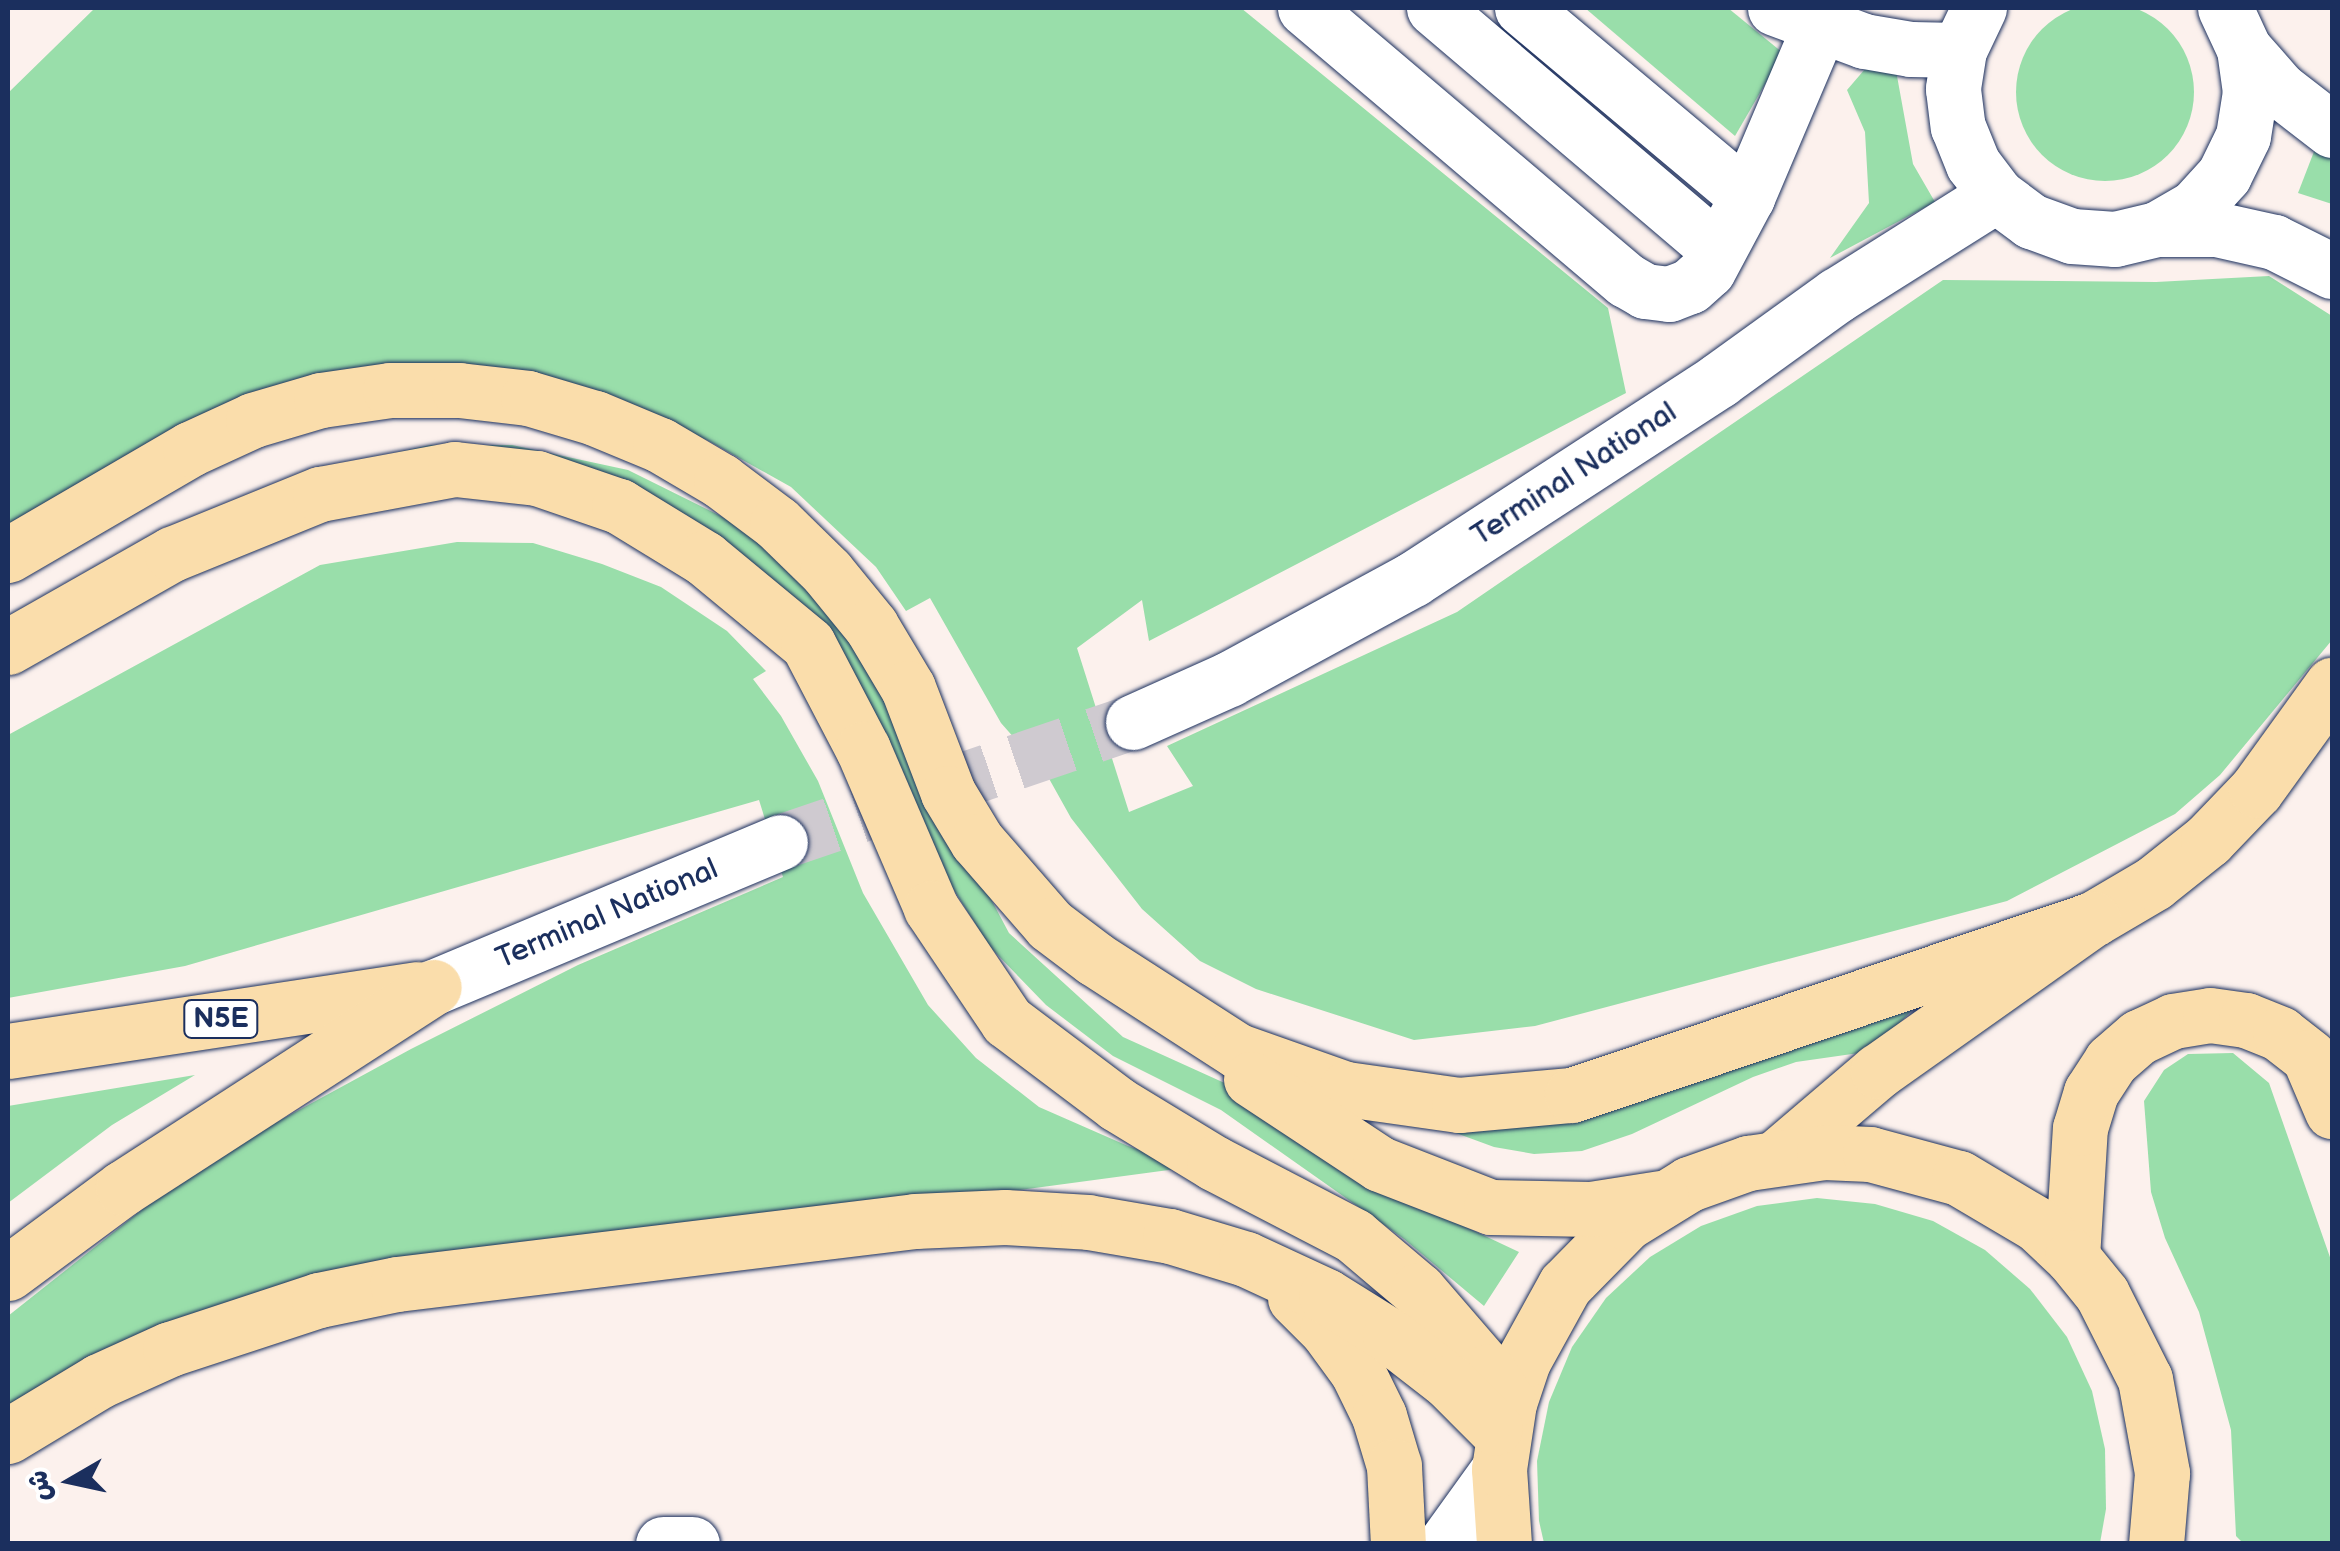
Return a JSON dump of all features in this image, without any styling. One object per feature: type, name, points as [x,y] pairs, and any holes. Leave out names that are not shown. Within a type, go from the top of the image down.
[{"type":"main road","points":[[8,554],[190,449],[253,420],[320,400],[390,390],[459,390],[528,398],[660,445],[720,481],[777,523],[827,572],[871,626],[908,688],[948,793],[977,841],[1050,925],[1238,1051],[1346,1090],[1459,1105],[1572,1095],[2093,919]]},
{"type":"main road","points":[[8,647],[172,554],[320,494],[455,469],[536,478],[619,506],[704,558],[808,644],[863,750],[931,908],[1006,1021],[1149,1124],[1354,1236],[1418,1290],[1488,1371],[1504,1436]]},
{"type":"main road","points":[[1778,1156],[1878,1070],[2093,919],[2154,883],[2208,840],[2256,790],[2332,684]]},
{"type":"main road","points":[[8,1273],[124,1188],[434,986]]},
{"type":"main road","name":"N5E","points":[[8,1051],[434,986]]},
{"type":"main road","points":[[1143,988],[1177,1029],[1380,1164],[1491,1207],[1592,1210],[1662,1198]]},
{"type":"main road","points":[[2072,1258],[2080,1128],[2091,1092],[2112,1061],[2139,1037],[2172,1020],[2210,1015],[2246,1020],[2280,1034],[2309,1058],[2332,1111]]},
{"type":"main road","points":[[1504,1544],[1504,1436],[1522,1360],[1566,1285],[1605,1242],[1662,1198],[1718,1172],[1778,1156],[1870,1154],[1959,1178],[2038,1225],[2102,1294],[2145,1379],[2162,1472],[2162,1536]]},
{"type":"main road","points":[[8,1436],[99,1381],[170,1349],[263,1316],[397,1284],[915,1220],[1005,1217],[1088,1222],[1154,1233],[1246,1259],[1326,1296],[1390,1336],[1449,1382],[1504,1436]]},
{"type":"main road","points":[[1246,1259],[1327,1330],[1358,1370],[1380,1416],[1394,1466],[1398,1544]]},
{"type":"street","points":[[1305,8],[1636,285],[1669,294],[1690,286],[1708,270],[1746,197],[1797,17],[1896,46],[1968,21]]},
{"type":"street","points":[[1434,8],[1718,250]]},
{"type":"street","points":[[1522,8],[1746,197]]},
{"type":"street","points":[[1968,21],[1953,89],[1958,128],[1972,164],[1996,195],[2031,221],[2072,236],[2115,238],[2157,228],[2216,229],[2274,242],[2332,271]]},
{"type":"street","points":[[2157,228],[2195,207],[2224,174],[2244,136],[2250,92],[2235,28]]},
{"type":"street","points":[[2235,28],[2279,89],[2332,130]]},
{"type":"street","name":"Terminal National","points":[[1133,722],[1244,671],[1412,579],[1718,380],[1900,254],[1996,195]]},
{"type":"street","name":"Terminal National","points":[[434,986],[780,842]]},
{"type":"street","points":[[1445,1544],[1504,1436]]},
{"type":"street","points":[[663,1544],[692,1544]]},
{"type":"green space","points":[[2105,3],[2139,10],[2168,29],[2187,58],[2194,92],[2187,126],[2168,155],[2139,174],[2105,181],[2071,174],[2042,155],[2023,126],[2016,92],[2023,58],[2042,29],[2071,10]]},
{"type":"green space","points":[[95,8],[1241,8],[1608,308],[1626,393],[1149,641],[1142,600],[1077,648],[1129,812],[1193,786],[1167,746],[1457,612],[1943,280],[2156,282],[2269,276],[2332,316],[2332,640],[2220,775],[2175,814],[2007,901],[1535,1026],[1414,1040],[1256,989],[1200,961],[1142,909],[1071,818],[1047,775],[1001,723],[930,598],[906,611],[876,567],[791,487],[707,440],[607,404],[344,399],[8,562],[8,93]]},
{"type":"green space","points":[[1585,8],[1728,8],[1783,53],[1735,136]]},
{"type":"green space","points":[[1895,65],[1913,164],[1935,202],[1830,258],[1869,203],[1865,132],[1847,90],[1865,69]]},
{"type":"green space","points":[[2315,149],[2332,158],[2332,204],[2298,193]]},
{"type":"green space","points":[[430,445],[512,445],[628,470],[759,535],[836,608],[1009,933],[1123,1037],[1229,1085],[1381,1187],[1519,1252],[1484,1306],[1404,1239],[1221,1110],[1113,1056],[1046,1005],[990,947],[744,558],[436,469],[306,473]]},
{"type":"green space","points":[[457,542],[533,543],[602,564],[661,587],[727,631],[766,671],[753,679],[781,716],[818,781],[863,893],[928,1005],[976,1058],[1039,1107],[1128,1146],[1191,1167],[390,1274],[8,1407],[8,1316],[158,1197],[244,1140],[411,1049],[578,965],[783,877],[759,800],[185,966],[8,998],[8,735],[320,565]]},
{"type":"green space","points":[[1916,1006],[1889,1034],[1859,1053],[1796,1062],[1753,1077],[1632,1134],[1582,1151],[1534,1154],[1494,1147],[1426,1122]]},
{"type":"green space","points":[[2233,1053],[2269,1083],[2332,1263],[2332,1543],[2243,1543],[2236,1536],[2231,1430],[2199,1312],[2165,1238],[2151,1192],[2144,1101],[2164,1070],[2188,1054]]},
{"type":"green space","points":[[195,1075],[112,1125],[8,1203],[8,1106]]},
{"type":"green space","points":[[1817,1198],[1875,1204],[1933,1221],[1985,1250],[2030,1289],[2067,1337],[2092,1391],[2105,1449],[2106,1509],[2100,1543],[1544,1543],[1539,1521],[1537,1461],[1549,1402],[1572,1347],[1606,1298],[1650,1257],[1701,1226],[1757,1206]]},
{"type":"tunnel","points":[[780,842],[1133,722]]}]
